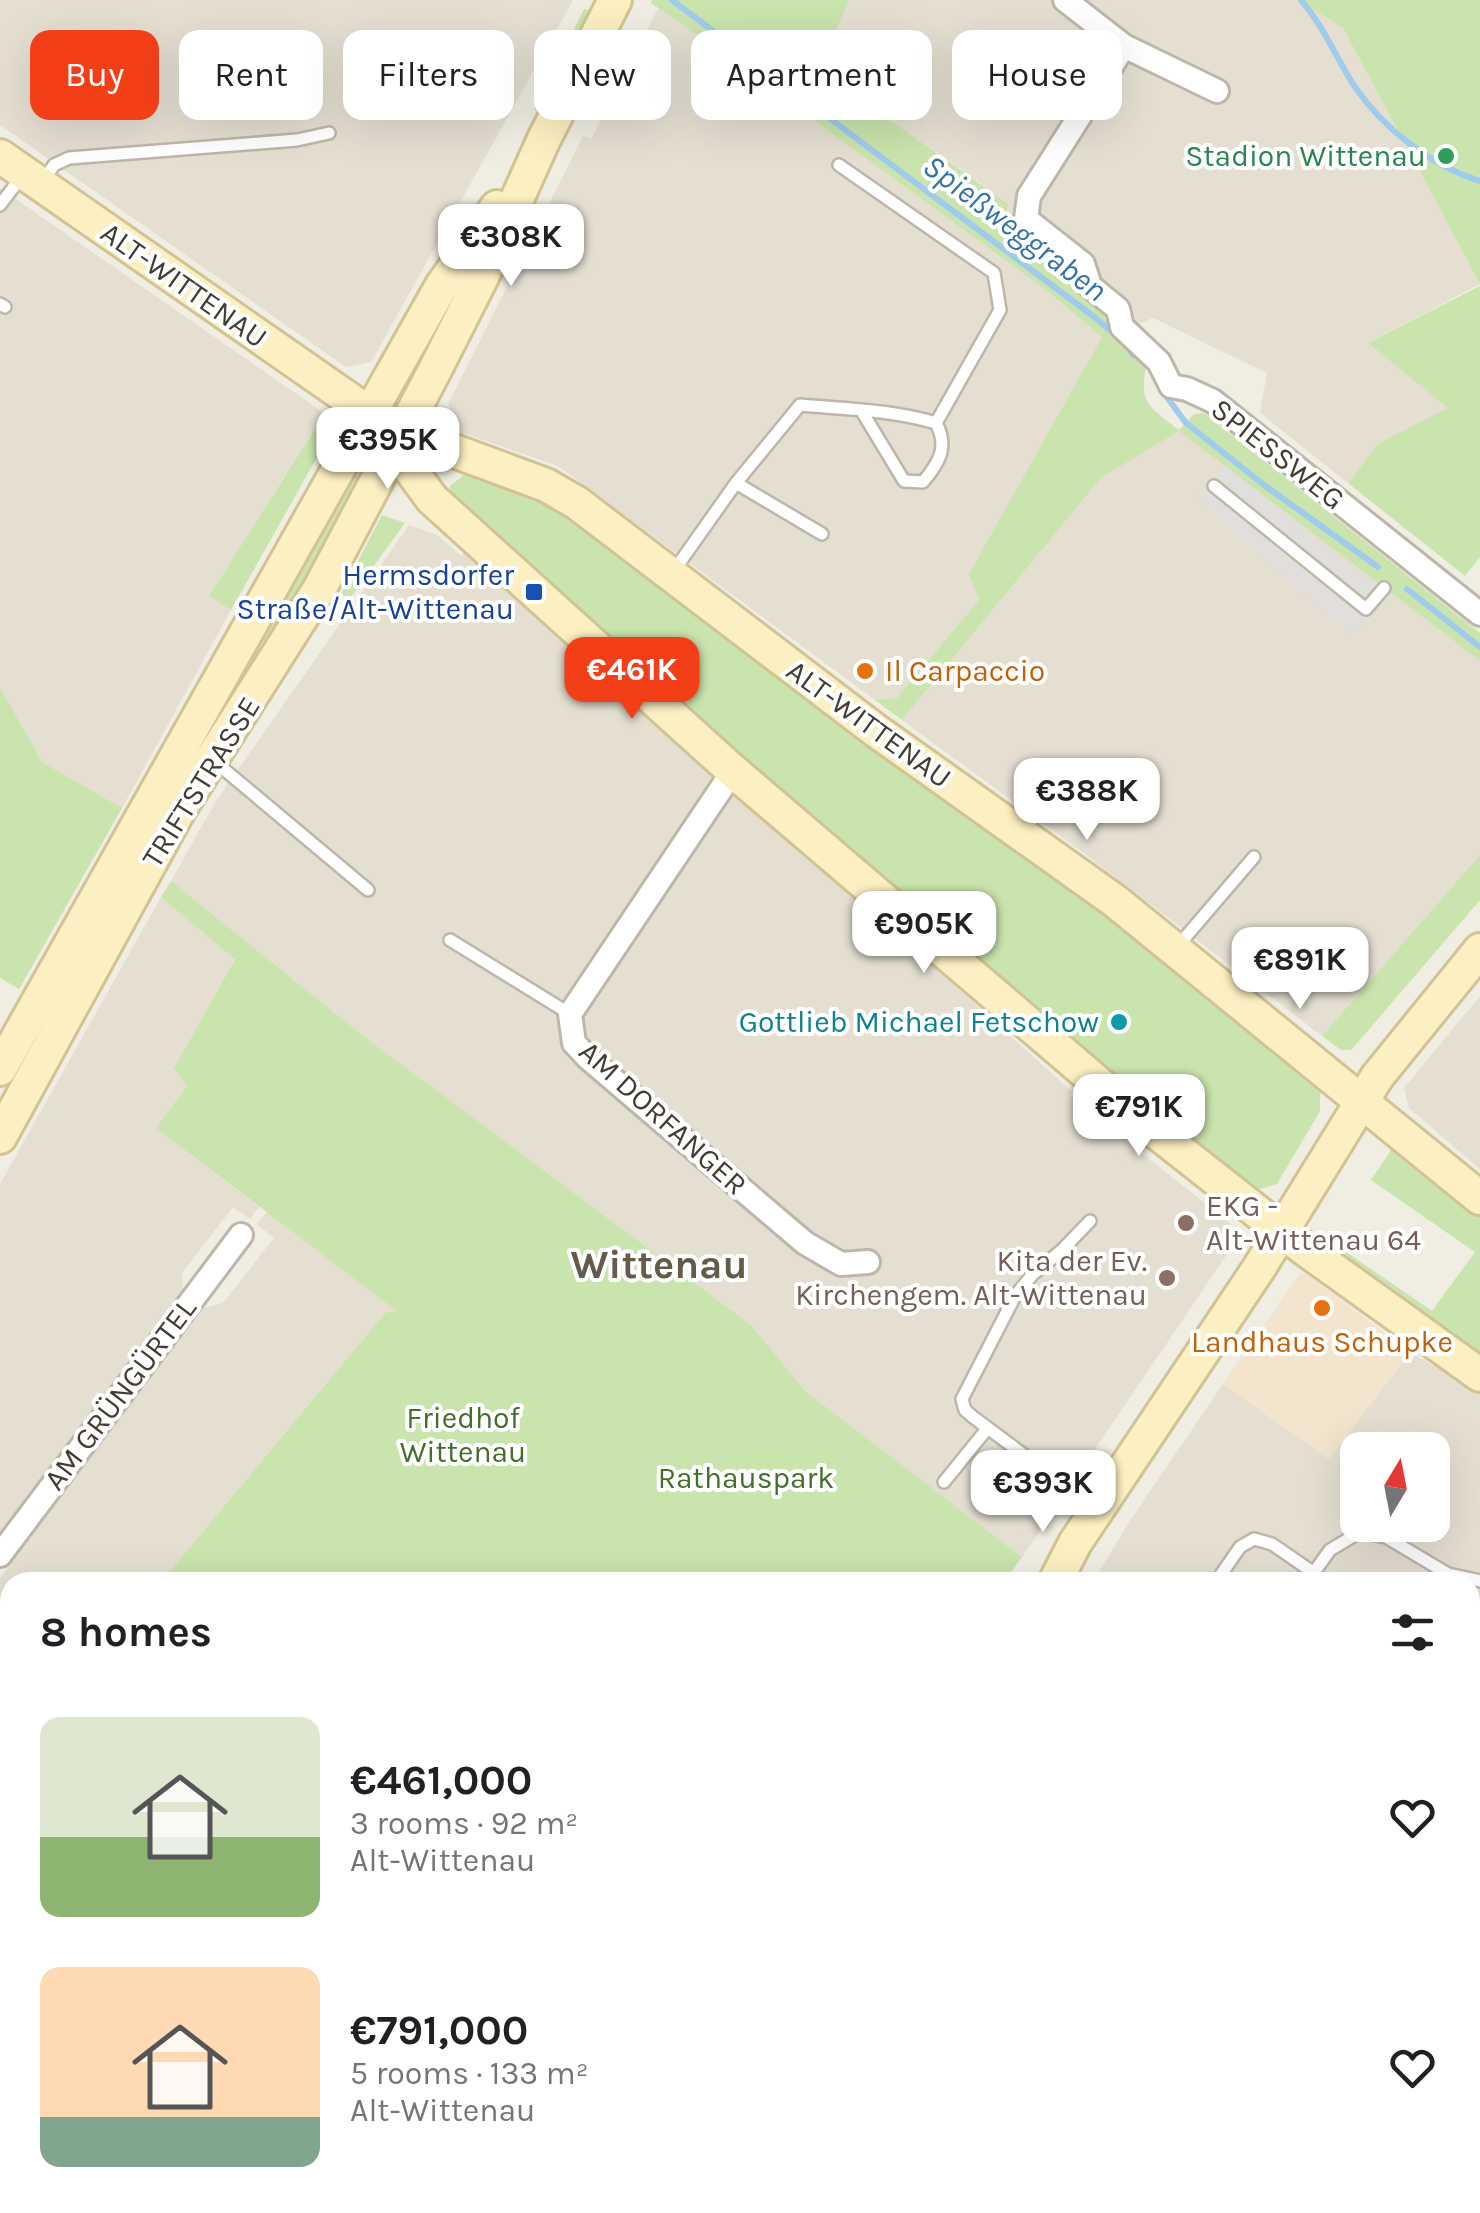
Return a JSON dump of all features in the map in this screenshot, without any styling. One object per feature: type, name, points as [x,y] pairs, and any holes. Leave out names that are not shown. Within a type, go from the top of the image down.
[{"type":"main road","points":[[544,139],[615,0]]},
{"type":"main road","name":"TRIFTSTRASSE","points":[[0,1137],[165,804],[237,644],[441,288],[544,139]]},
{"type":"main road","name":"TRIFTSTRASSE","points":[[0,1069],[165,804],[212,760],[320,588],[483,275],[544,139]]},
{"type":"main road","name":"ALT-WITTENAU","points":[[21,172],[369,413],[399,438],[432,500],[734,771],[1146,1124],[1282,1231],[1480,1375]]},
{"type":"main road","name":"ALT-WITTENAU","points":[[399,438],[467,456],[546,485],[577,502],[875,730],[1115,901],[1480,1198]]},
{"type":"main road","points":[[432,500],[451,468],[467,456]]},
{"type":"main road","points":[[237,644],[272,666]]},
{"type":"main road","points":[[1060,1572],[1097,1509],[1282,1231],[1361,1101],[1389,1060],[1480,950]]},
{"type":"street","points":[[1064,0],[1124,46],[1217,91]]},
{"type":"street","name":"SPIESSWEG","points":[[1124,46],[1029,196],[1026,219],[1083,264],[1090,286],[1118,309],[1122,327],[1159,362],[1171,386],[1213,400],[1480,614]]},
{"type":"street","name":"AM DORFANGER","points":[[734,771],[570,1014],[574,1042],[805,1243],[841,1264],[868,1262]]},
{"type":"street","name":"AM GRÜNGÜRTEL","points":[[0,1555],[241,1234]]},
{"type":"lane","points":[[0,205],[21,172],[54,166],[70,158],[297,140],[329,133]]},
{"type":"lane","points":[[839,164],[994,272],[1000,310],[936,423]]},
{"type":"lane","points":[[670,575],[736,482],[800,405],[936,423]]},
{"type":"lane","points":[[860,410],[897,472],[912,483],[923,482],[938,464],[943,450],[936,423]]},
{"type":"lane","points":[[736,482],[822,534]]},
{"type":"lane","points":[[1214,486],[1366,608],[1384,588]]},
{"type":"lane","points":[[212,760],[368,890]]},
{"type":"lane","points":[[1020,834],[1075,767]]},
{"type":"lane","points":[[1174,950],[1254,858]]},
{"type":"lane","points":[[450,940],[570,1014]]},
{"type":"lane","points":[[1090,1221],[1015,1296],[963,1393],[965,1410],[1097,1509]]},
{"type":"lane","points":[[944,1482],[988,1429]]},
{"type":"lane","points":[[1314,1572],[1330,1550],[1348,1536],[1371,1533],[1386,1537],[1445,1572]]},
{"type":"lane","points":[[1223,1572],[1240,1546],[1254,1539],[1272,1544],[1303,1572]]},
{"type":"shaded area","points":[[0,0],[573,0],[556,30],[534,30],[534,70],[514,106],[514,30],[343,30],[343,120],[506,120],[371,362],[346,367],[0,125]]},
{"type":"shaded area","points":[[850,0],[1297,0],[1343,28],[1480,284],[1368,343],[1449,408],[1379,443],[1348,483],[1260,413],[1267,373],[1153,318],[1132,327],[1075,268],[1006,216],[987,188],[887,120],[932,120],[932,30],[835,30]]},
{"type":"shaded area","points":[[659,7],[692,30],[691,120],[815,120],[1046,290],[1102,337],[970,574],[979,600],[897,698],[875,700],[558,466],[460,432],[448,404],[583,136],[591,139],[601,120],[671,120],[671,30],[647,30]]},
{"type":"shaded area","points":[[0,188],[324,413],[209,596],[231,610],[122,808],[42,762],[0,687]]},
{"type":"shaded area","points":[[1179,431],[1480,661],[1480,855],[1322,1036],[902,720],[1101,478]]},
{"type":"shaded area","points":[[1225,465],[1386,595],[1353,637],[1197,498]]},
{"type":"shaded area","points":[[409,525],[437,535],[461,556],[470,545],[1072,1092],[1070,1096],[1231,1224],[1238,1238],[1022,1557],[805,1391],[749,1323],[362,1035],[171,881],[216,801]]},
{"type":"shaded area","points":[[161,897],[235,958],[174,1068],[188,1085],[156,1128],[259,1207],[250,1219],[233,1207],[182,1273],[183,1293],[0,1533],[0,1184]]},
{"type":"shaded area","points":[[1480,996],[1480,1169],[1409,1108],[1404,1088]]},
{"type":"shaded area","points":[[267,1212],[399,1312],[385,1313],[169,1572],[5,1572],[204,1308],[223,1303],[274,1238],[257,1224]]},
{"type":"shaded area","points":[[1300,1274],[1306,1274],[1410,1352],[1349,1432],[1340,1432],[1340,1444],[1329,1459],[1223,1384]]},
{"type":"shaded area","points":[[1410,1352],[1480,1393],[1480,1572],[1099,1572],[1223,1384],[1329,1459],[1340,1444],[1340,1542],[1450,1542],[1450,1432],[1349,1432]]},
{"type":"green space","points":[[850,0],[835,30],[691,31],[651,3]]},
{"type":"green space","name":"Stadion Wittenau","points":[[1297,0],[1480,0],[1480,284],[1343,28]]},
{"type":"green space","points":[[584,9],[593,12],[584,30],[574,30]]},
{"type":"green space","points":[[815,120],[893,122],[1008,204],[1006,216],[1075,269],[1111,312],[1113,331],[1146,367],[1144,390],[1155,410],[1179,430],[1194,414],[1204,413],[1480,633],[1480,661],[1179,431],[1101,478],[902,720],[875,700],[897,698],[979,600],[969,574],[1102,337],[1046,290]]},
{"type":"green space","points":[[1480,286],[1480,557],[1465,576],[1348,483],[1379,443],[1448,408],[1368,343]]},
{"type":"green space","points":[[319,422],[324,445],[231,610],[209,596]]},
{"type":"green space","points":[[349,465],[359,478],[310,575],[266,642],[256,636]]},
{"type":"green space","points":[[465,474],[567,511],[1129,926],[1325,1086],[1320,1095],[1320,1111],[1277,1184],[1248,1192],[1001,992],[449,498],[450,486]]},
{"type":"green space","points":[[382,515],[405,523],[351,597],[344,596],[342,592]]},
{"type":"green space","points":[[0,687],[42,762],[122,808],[19,989],[0,978]]},
{"type":"green space","points":[[1480,855],[1480,900],[1358,1042],[1351,1050],[1341,1050],[1322,1036]]},
{"type":"green space","points":[[171,881],[362,1035],[750,1324],[805,1391],[1022,1557],[1011,1572],[169,1572],[385,1313],[397,1311],[156,1128],[187,1086],[174,1068],[235,959],[161,897]]},
{"type":"green space","points":[[1396,1143],[1480,1212],[1480,1361],[1321,1246],[1327,1239],[1432,1311],[1475,1252],[1371,1180]]},
{"type":"waterway","name":"Spießweggraben","points":[[672,0],[1093,316],[1124,342],[1133,355]]},
{"type":"waterway","points":[[1301,0],[1355,87],[1380,117],[1427,156],[1480,181]]},
{"type":"waterway","name":"Spießweggraben","points":[[1166,396],[1186,423],[1378,567]]},
{"type":"waterway","name":"Spießweggraben","points":[[1407,589],[1480,647]]},
{"type":"place","name":"Stadion Wittenau","points":[[1446,156]]},
{"type":"place","name":"Hermsdorfer Straße/Alt-Wittenau","points":[[534,592]]},
{"type":"place","name":"Il Carpaccio","points":[[865,671]]},
{"type":"place","name":"Gottlieb Michael Fetschow","points":[[1119,1022]]},
{"type":"place","name":"EKG - Alt-Wittenau 64","points":[[1186,1223]]},
{"type":"place","name":"Kita der Ev. Kirchengem. Alt-Wittenau","points":[[1167,1278]]},
{"type":"place","name":"Landhaus Schupke","points":[[1322,1308]]},
{"type":"district","name":"Wittenau","points":[[659,1264]]},
{"type":"park label","name":"Friedhof Wittenau","points":[[463,1435]]},
{"type":"park label","name":"Rathauspark","points":[[746,1478]]}]
